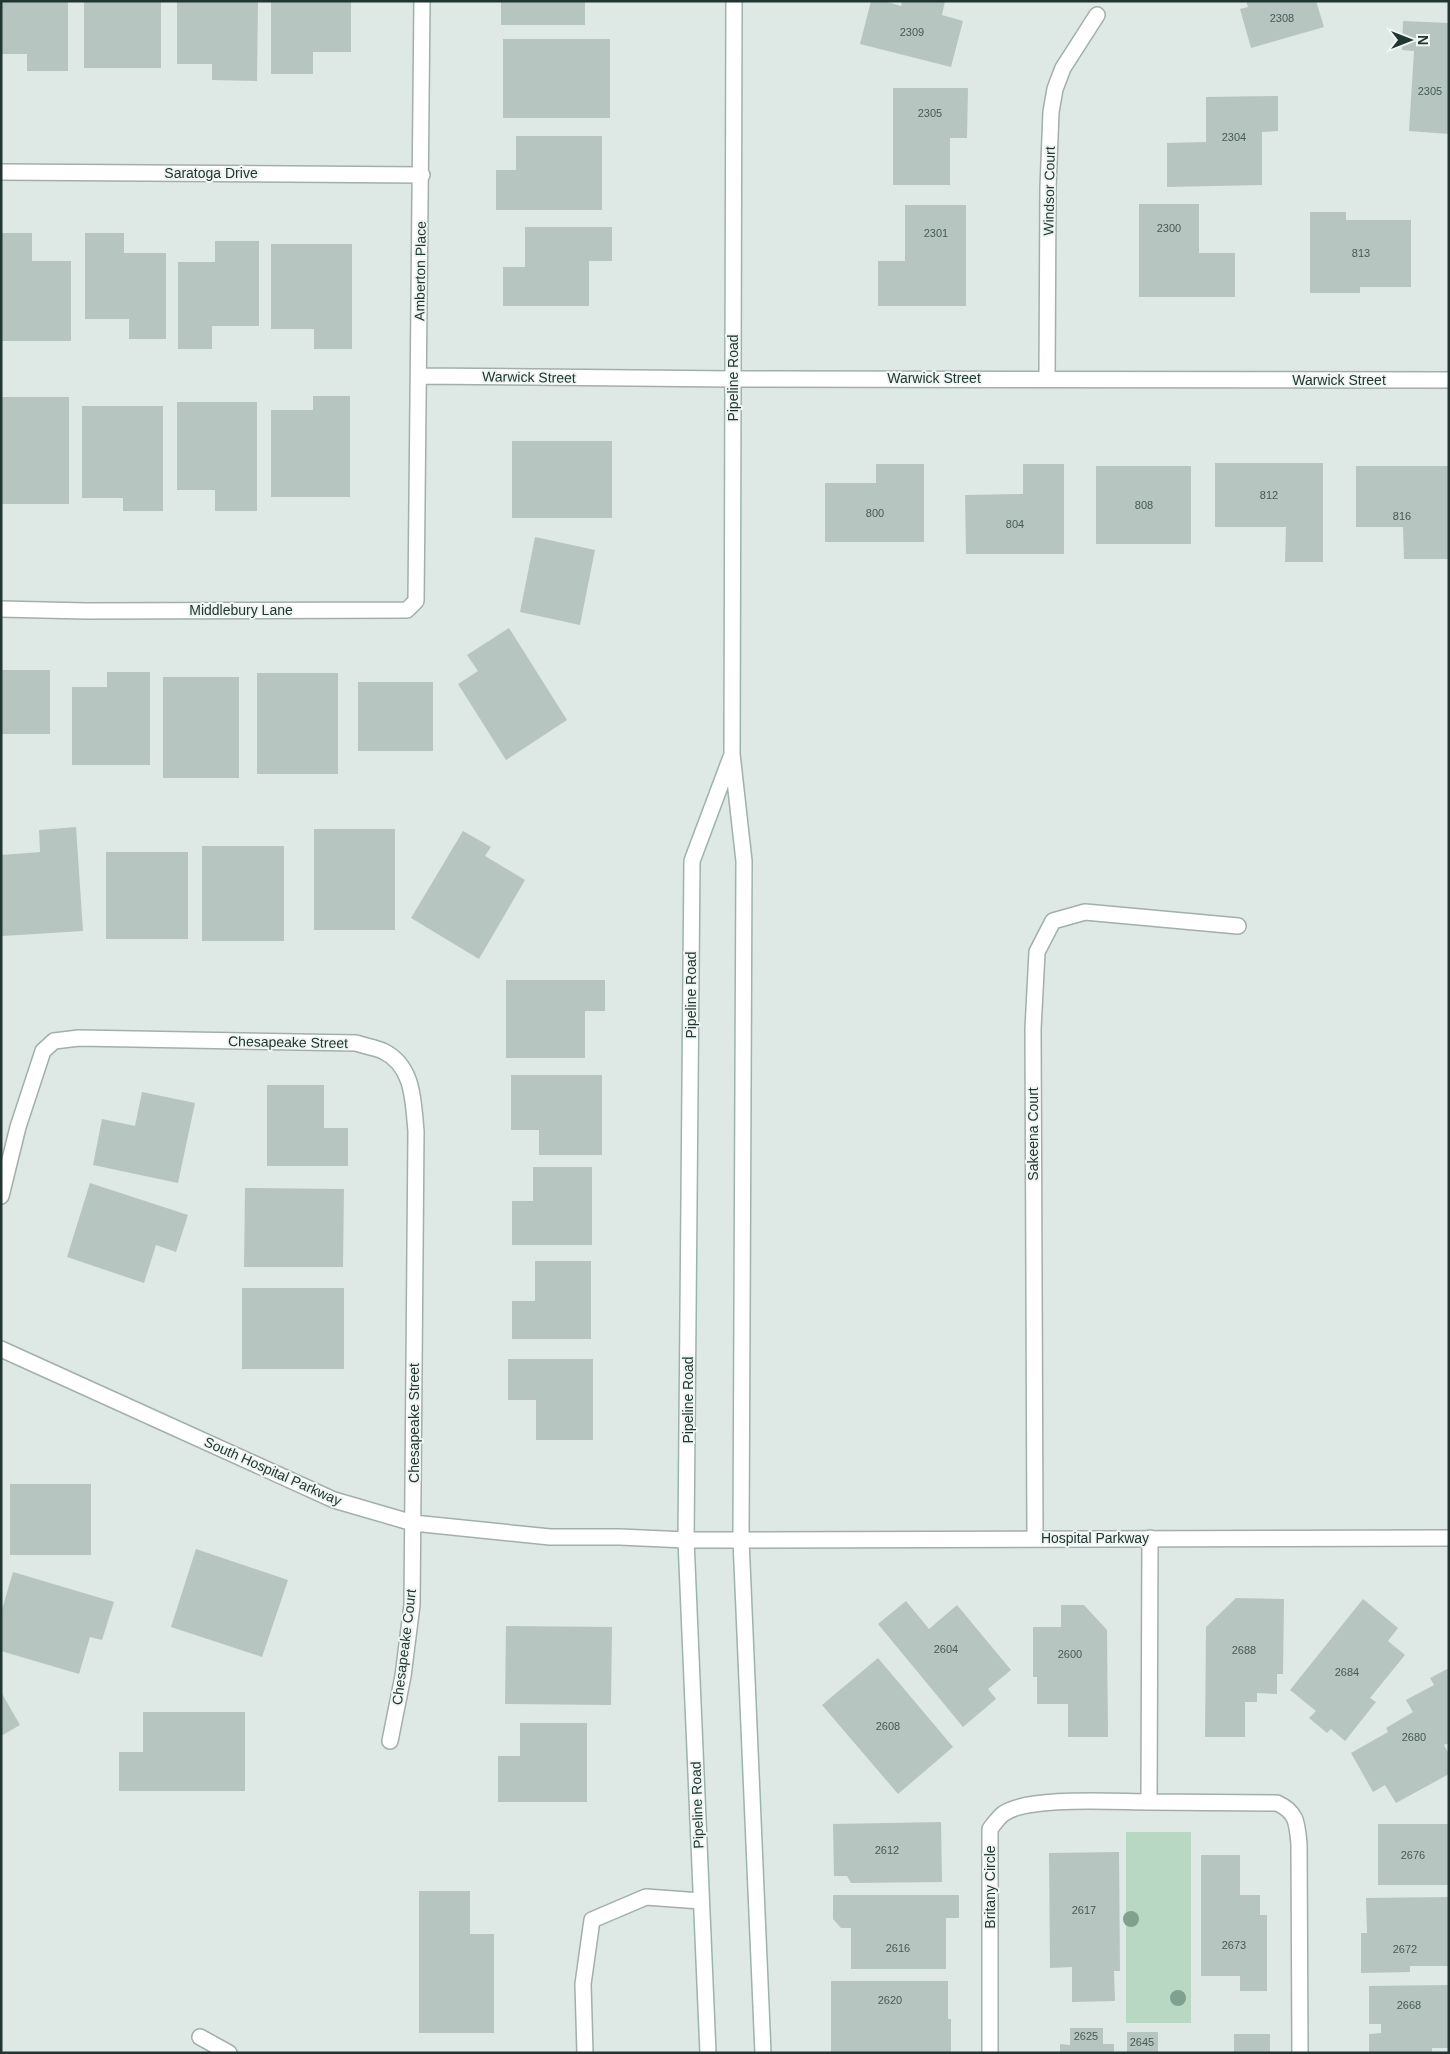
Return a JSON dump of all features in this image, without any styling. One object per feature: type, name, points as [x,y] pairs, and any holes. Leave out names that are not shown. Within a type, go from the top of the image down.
[{"type":"street","name":"Amberton Place","points":[[417,540],[422,175],[422,1]]},
{"type":"street","name":"Pipeline Road","points":[[734,1],[732,754],[744,861],[741,1540],[764,2053]]},
{"type":"street","name":"Windsor Court","points":[[1047,378],[1048,186],[1051,112],[1055,89],[1063,68],[1097,15]]},
{"type":"street","name":"Saratoga Drive","points":[[1,172],[422,175]]},
{"type":"street","name":"Warwick Street","points":[[419,376],[733,379],[1449,380]]},
{"type":"street","name":"Middlebury Lane","points":[[1,609],[86,611],[407,610],[416,601],[417,540]]},
{"type":"street","name":"Pipeline Road","points":[[708,2053],[686,1540],[692,861],[732,754]]},
{"type":"street","name":"Sakeena Court","points":[[1035,1538],[1033,1029],[1037,952],[1053,921],[1085,912],[1238,926]]},
{"type":"street","name":"Chesapeake Street","points":[[1,1196],[18,1127],[43,1051],[54,1041],[79,1038],[356,1043],[383,1051],[401,1065],[410,1082],[416,1131],[413,1523]]},
{"type":"street","name":"South Hospital Parkway","points":[[1,1349],[334,1500],[413,1523],[550,1536],[741,1540]]},
{"type":"street","name":"Chesapeake Court","points":[[390,1741],[404,1676],[412,1605],[413,1523]]},
{"type":"street","points":[[1149,1802],[1150,1538]]},
{"type":"street","name":"Hospital Parkway","points":[[741,1540],[1449,1538]]},
{"type":"street","name":"Britany Circle","points":[[990,2053],[990,1829],[1002,1814],[1021,1806],[1044,1802],[1277,1803],[1288,1808],[1297,1824],[1299,1844],[1300,2053]]},
{"type":"street","points":[[585,2053],[583,1984],[592,1920],[646,1897],[701,1902]]},
{"type":"street","points":[[200,2036],[229,2053]]},
{"type":"green space","points":[[1126,1832],[1191,1832],[1191,2023],[1126,2023]]},
{"type":"building","points":[[1,1],[68,1],[68,71],[27,71],[27,54],[1,54]]},
{"type":"building","points":[[84,1],[161,1],[161,68],[84,68]]},
{"type":"building","points":[[177,1],[258,1],[257,81],[212,80],[212,64],[177,64]]},
{"type":"building","points":[[271,1],[351,1],[351,52],[313,52],[313,74],[271,74]]},
{"type":"building","points":[[501,1],[585,1],[585,25],[501,25]]},
{"type":"building","points":[[871,1],[884,1],[901,6],[902,1],[945,1],[942,15],[963,21],[951,67],[860,44]]},
{"type":"building","points":[[1246,1],[1316,1],[1324,27],[1251,48],[1240,9],[1248,7]]},
{"type":"building","points":[[1403,21],[1449,23],[1449,134],[1409,131],[1414,51],[1402,50]]},
{"type":"building","points":[[503,39],[610,39],[610,118],[503,118]]},
{"type":"building","points":[[893,88],[968,88],[967,138],[950,138],[950,185],[893,185]]},
{"type":"building","points":[[1278,96],[1278,131],[1262,132],[1262,185],[1167,187],[1167,143],[1206,142],[1206,97]]},
{"type":"building","points":[[516,136],[602,136],[602,210],[496,210],[496,170],[516,170]]},
{"type":"building","points":[[1139,204],[1199,204],[1199,253],[1235,253],[1235,297],[1139,297]]},
{"type":"building","points":[[905,205],[966,205],[966,306],[878,306],[878,261],[905,261]]},
{"type":"building","points":[[1310,212],[1346,212],[1346,220],[1411,220],[1411,287],[1360,287],[1360,293],[1310,293]]},
{"type":"building","points":[[525,227],[612,227],[612,261],[589,261],[589,306],[503,306],[503,267],[525,267]]},
{"type":"building","points":[[1,233],[32,233],[32,261],[71,261],[71,341],[1,341]]},
{"type":"building","points":[[85,233],[124,233],[124,253],[166,253],[166,339],[129,339],[129,319],[85,319]]},
{"type":"building","points":[[215,241],[259,241],[259,326],[212,326],[212,349],[178,349],[178,262],[215,262]]},
{"type":"building","points":[[271,244],[352,244],[352,349],[314,349],[314,329],[271,329]]},
{"type":"building","points":[[313,396],[350,396],[350,497],[271,497],[271,410],[313,410]]},
{"type":"building","points":[[1,397],[69,397],[69,504],[1,504]]},
{"type":"building","points":[[177,402],[257,402],[257,511],[215,511],[215,490],[177,490]]},
{"type":"building","points":[[82,406],[163,406],[163,511],[123,511],[123,498],[82,498]]},
{"type":"building","points":[[512,441],[612,441],[612,518],[512,518]]},
{"type":"building","points":[[1215,463],[1323,463],[1323,562],[1285,562],[1286,527],[1215,527]]},
{"type":"building","points":[[876,464],[924,464],[924,542],[825,542],[825,483],[876,483]]},
{"type":"building","points":[[1023,464],[1064,464],[1064,554],[966,554],[965,495],[1023,494]]},
{"type":"building","points":[[1096,466],[1191,466],[1191,544],[1096,544]]},
{"type":"building","points":[[1356,466],[1448,466],[1449,559],[1404,559],[1403,527],[1356,527]]},
{"type":"building","points":[[535,537],[595,550],[580,625],[520,612]]},
{"type":"building","points":[[509,628],[567,720],[506,760],[458,684],[478,671],[467,655]]},
{"type":"building","points":[[1,670],[50,670],[50,734],[1,734]]},
{"type":"building","points":[[107,672],[150,672],[150,765],[72,765],[72,687],[107,687]]},
{"type":"building","points":[[257,673],[338,673],[338,774],[257,774]]},
{"type":"building","points":[[163,677],[239,677],[239,778],[163,778]]},
{"type":"building","points":[[358,682],[433,682],[433,751],[358,751]]},
{"type":"building","points":[[76,827],[83,931],[2,936],[1,855],[40,852],[39,830]]},
{"type":"building","points":[[314,829],[395,829],[395,930],[314,930]]},
{"type":"building","points":[[463,831],[491,847],[485,856],[525,880],[479,959],[411,918]]},
{"type":"building","points":[[202,846],[284,846],[284,941],[202,941]]},
{"type":"building","points":[[106,852],[188,852],[188,939],[106,939]]},
{"type":"building","points":[[506,980],[605,980],[605,1011],[585,1011],[585,1058],[506,1058]]},
{"type":"building","points":[[511,1075],[602,1075],[602,1155],[539,1155],[539,1130],[511,1130]]},
{"type":"building","points":[[267,1085],[324,1085],[324,1128],[348,1128],[348,1166],[267,1166]]},
{"type":"building","points":[[142,1092],[195,1103],[178,1183],[93,1165],[102,1119],[135,1126]]},
{"type":"building","points":[[533,1167],[592,1167],[592,1245],[512,1245],[512,1201],[533,1201]]},
{"type":"building","points":[[90,1183],[188,1215],[176,1252],[156,1245],[144,1283],[67,1257]]},
{"type":"building","points":[[245,1188],[344,1189],[343,1267],[244,1267]]},
{"type":"building","points":[[535,1261],[591,1261],[591,1339],[512,1339],[512,1301],[535,1301]]},
{"type":"building","points":[[242,1288],[344,1288],[344,1369],[242,1369]]},
{"type":"building","points":[[508,1359],[593,1359],[593,1440],[536,1440],[536,1400],[508,1400]]},
{"type":"building","points":[[10,1484],[91,1484],[91,1555],[10,1555]]},
{"type":"building","points":[[196,1549],[288,1580],[262,1657],[171,1627]]},
{"type":"building","points":[[13,1572],[114,1602],[102,1640],[90,1637],[79,1674],[1,1651],[1,1613]]},
{"type":"building","points":[[1236,1598],[1284,1599],[1283,1674],[1277,1674],[1277,1694],[1257,1693],[1257,1702],[1245,1702],[1245,1737],[1205,1737],[1206,1627]]},
{"type":"building","points":[[1363,1599],[1398,1628],[1388,1641],[1405,1655],[1370,1698],[1376,1702],[1345,1741],[1331,1729],[1327,1733],[1309,1718],[1316,1711],[1290,1690]]},
{"type":"building","points":[[906,1601],[929,1629],[957,1605],[1011,1670],[988,1689],[996,1699],[963,1727],[878,1624]]},
{"type":"building","points":[[1061,1605],[1084,1605],[1107,1630],[1108,1737],[1068,1737],[1068,1704],[1037,1704],[1037,1677],[1033,1677],[1033,1627],[1061,1627]]},
{"type":"building","points":[[506,1626],[612,1627],[611,1705],[505,1704]]},
{"type":"building","points":[[878,1658],[953,1747],[898,1794],[822,1705]]},
{"type":"building","points":[[1449,1668],[1449,1743],[1444,1745],[1449,1754],[1449,1774],[1396,1803],[1385,1785],[1373,1792],[1351,1753],[1388,1732],[1386,1728],[1413,1712],[1406,1700],[1434,1685],[1430,1678]]},
{"type":"building","points":[[1,1692],[20,1725],[1,1736]]},
{"type":"building","points":[[143,1712],[245,1712],[245,1791],[119,1791],[119,1752],[143,1752]]},
{"type":"building","points":[[520,1723],[587,1723],[587,1802],[498,1802],[498,1756],[520,1756]]},
{"type":"building","points":[[941,1822],[942,1882],[851,1883],[847,1876],[834,1876],[833,1824]]},
{"type":"building","points":[[1378,1824],[1449,1824],[1449,1885],[1378,1885]]},
{"type":"building","points":[[1119,1852],[1120,1971],[1114,1971],[1115,2001],[1072,2002],[1072,1967],[1050,1968],[1049,1853]]},
{"type":"building","points":[[1201,1855],[1240,1855],[1240,1895],[1260,1895],[1260,1915],[1267,1915],[1267,1991],[1240,1991],[1240,1976],[1201,1976]]},
{"type":"building","points":[[419,1891],[470,1891],[470,1934],[494,1934],[494,2033],[419,2033]]},
{"type":"building","points":[[833,1895],[959,1895],[959,1918],[946,1918],[946,1969],[851,1969],[851,1928],[841,1928],[833,1919]]},
{"type":"building","points":[[1449,1897],[1449,1966],[1410,1966],[1410,1972],[1361,1973],[1361,1933],[1367,1933],[1366,1898]]},
{"type":"building","points":[[831,1981],[948,1981],[948,2019],[951,2019],[951,2053],[831,2053]]},
{"type":"building","points":[[1449,1985],[1449,2048],[1432,2048],[1432,2053],[1369,2053],[1369,2034],[1381,2033],[1381,2024],[1369,2024],[1369,1986]]},
{"type":"building","points":[[1070,2028],[1103,2028],[1103,2044],[1114,2044],[1114,2053],[1060,2053],[1060,2044],[1070,2045]]},
{"type":"building","points":[[1127,2032],[1158,2032],[1158,2053],[1127,2053]]},
{"type":"building","points":[[1234,2034],[1270,2034],[1270,2053],[1234,2053]]}]
